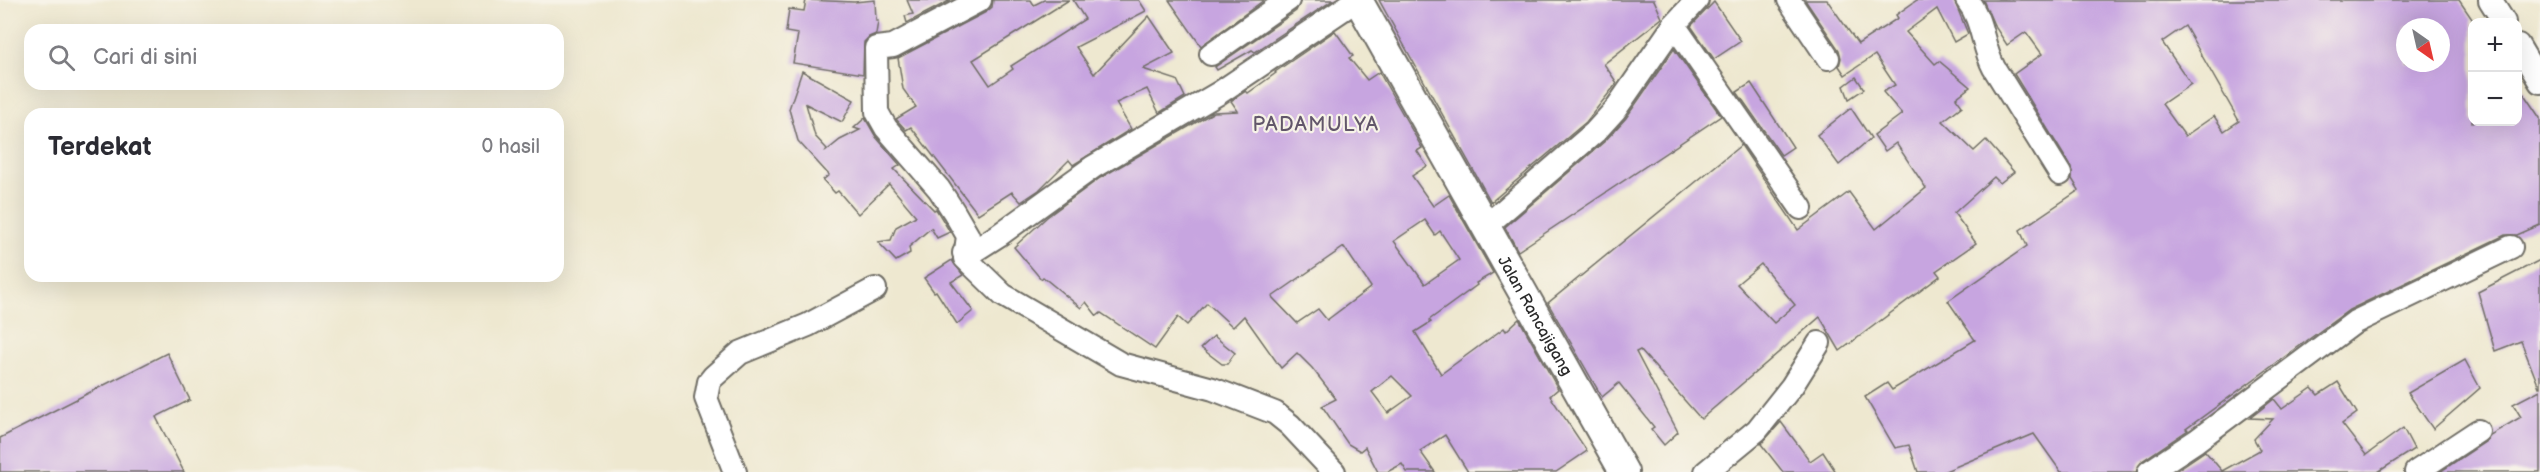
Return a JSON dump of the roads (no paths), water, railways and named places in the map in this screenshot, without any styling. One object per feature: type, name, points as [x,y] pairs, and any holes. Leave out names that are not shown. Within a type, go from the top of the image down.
[{"type":"main road","name":"Jalan Rancajigang","points":[[1358,0],[1487,225],[1624,472]]},
{"type":"street","points":[[980,0],[888,45],[876,48],[875,73],[878,112],[895,140],[939,189],[968,236],[982,244]]},
{"type":"street","points":[[1211,54],[1288,0]]},
{"type":"street","points":[[1334,472],[1290,425],[1275,413],[1213,389],[1121,364],[1003,295],[964,258],[1093,167],[1219,93],[1358,0]]},
{"type":"street","points":[[1487,225],[1586,140],[1615,110],[1674,25],[1697,0]]},
{"type":"street","points":[[1789,0],[1828,58]]},
{"type":"street","points":[[1966,0],[1980,22],[1986,53],[1994,68],[2060,174]]},
{"type":"street","points":[[2490,0],[2501,18]]},
{"type":"street","points":[[1674,25],[1801,208]]},
{"type":"street","points":[[2522,53],[2540,82]]},
{"type":"street","points":[[2149,472],[2196,441],[2355,322],[2511,248]]},
{"type":"street","points":[[735,472],[706,398],[712,376],[740,353],[788,335],[875,289]]},
{"type":"street","points":[[1706,472],[1757,430],[1792,386],[1819,343]]},
{"type":"street","points":[[2416,472],[2478,431]]},
{"type":"district","name":"PADAMULYA","points":[[1316,124]]}]
